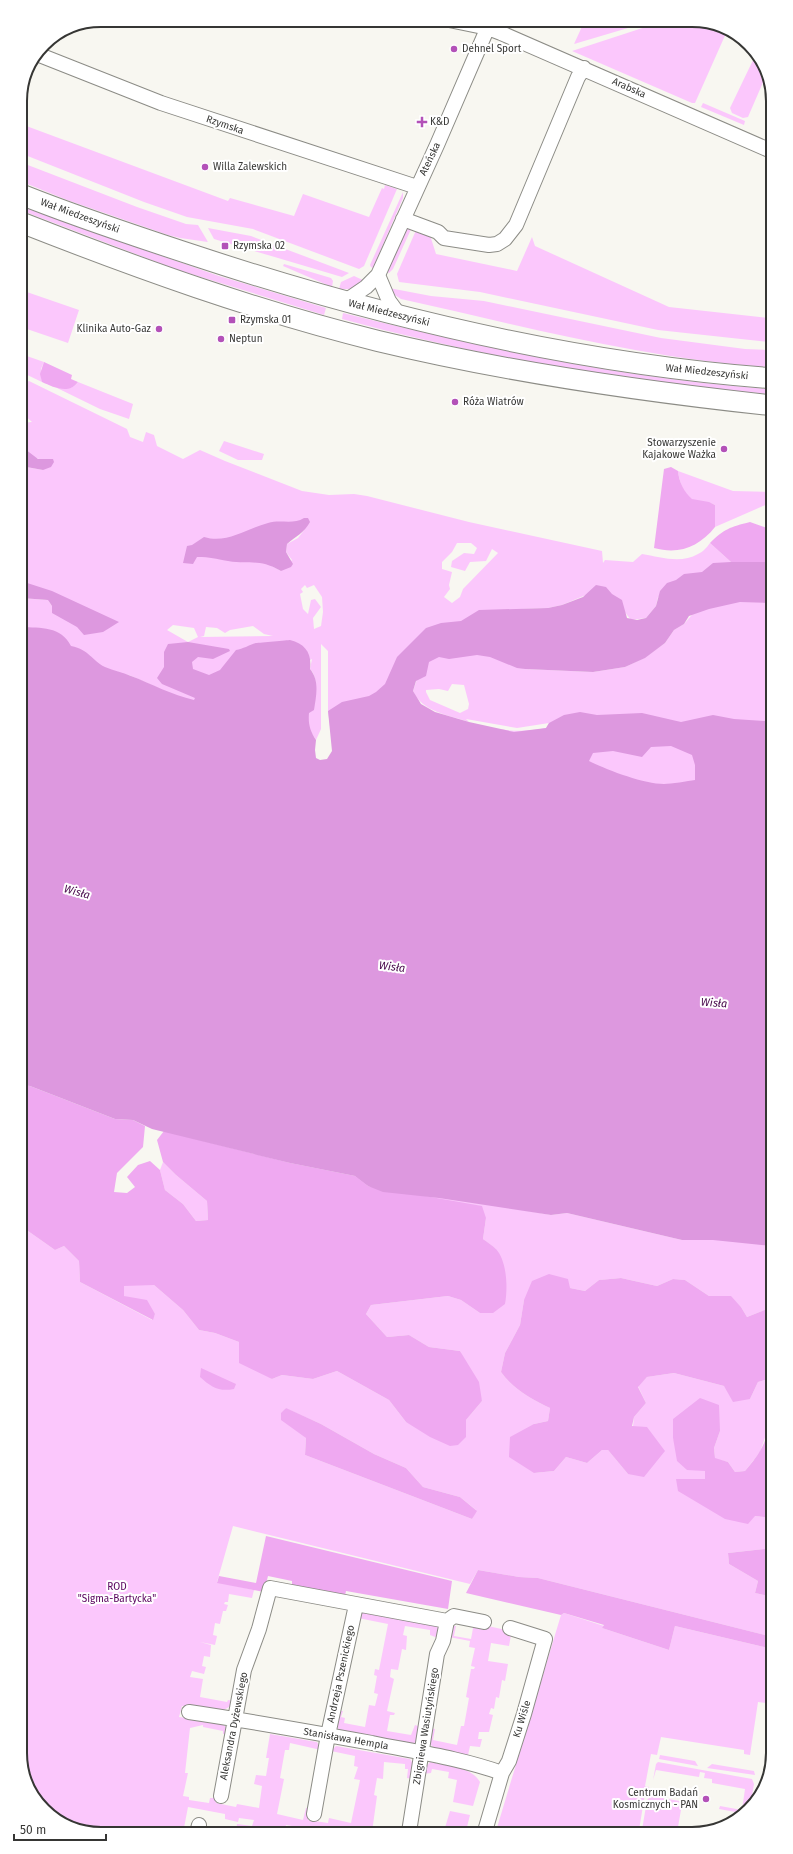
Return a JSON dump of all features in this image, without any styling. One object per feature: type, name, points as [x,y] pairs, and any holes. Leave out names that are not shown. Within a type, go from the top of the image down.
[{"type":"main road","name":"Wał Miedzeszyński","points":[[27,197],[171,248],[265,279],[344,302],[400,316],[474,334],[562,351],[672,369],[766,378]]},
{"type":"main road","points":[[27,225],[118,260],[220,296],[378,341],[486,364],[569,379],[668,394],[766,405]]},
{"type":"street","name":"Ateńska","points":[[344,302],[366,288],[378,275],[489,27]]},
{"type":"street","name":"Arabska","points":[[496,27],[584,68],[766,149]]},
{"type":"street","name":"Rzymska","points":[[42,56],[168,106],[417,187]]},
{"type":"street","points":[[403,219],[438,232],[444,238],[489,245],[497,244],[505,239],[516,225],[584,68]]},
{"type":"street","points":[[378,275],[389,301],[400,316]]},
{"type":"street","name":"Aleksandra Dyżewskiego","points":[[221,1796],[244,1670],[259,1629],[270,1588],[356,1605]]},
{"type":"street","points":[[356,1605],[446,1621],[454,1616],[484,1622]]},
{"type":"street","name":"Andrzeja Pszenickiego","points":[[314,1814],[328,1735],[356,1605]]},
{"type":"street","name":"Zbigniewa Wasiutyńskiego","points":[[410,1827],[437,1654],[443,1641],[446,1621]]},
{"type":"street","name":"Ku Wiśle","points":[[486,1827],[502,1773],[509,1761],[522,1721],[545,1639],[510,1628]]},
{"type":"street","name":"Stanisława Hempla","points":[[189,1712],[235,1718],[475,1763],[502,1773]]},
{"type":"green space","points":[[582,27],[631,27],[574,44]]},
{"type":"green space","points":[[646,27],[697,27],[725,35],[695,103],[572,51]]},
{"type":"green space","points":[[753,60],[763,81],[748,117],[743,118],[732,113],[730,108]]},
{"type":"green space","points":[[703,103],[745,121],[744,125],[701,107]]},
{"type":"green space","points":[[27,126],[228,201],[230,198],[294,216],[303,194],[369,217],[382,188],[384,189],[385,185],[397,189],[364,266],[359,269],[253,229],[187,217],[144,202],[27,156]]},
{"type":"green space","points":[[27,165],[137,207],[186,224],[198,225],[208,242],[168,235],[67,200],[27,184]]},
{"type":"green space","points":[[403,192],[403,198],[373,268],[370,265]]},
{"type":"green space","points":[[27,208],[219,276],[326,308],[324,315],[175,269],[27,213]]},
{"type":"green space","points":[[408,227],[412,227],[393,269],[389,273],[387,272]]},
{"type":"green space","points":[[208,228],[251,236],[349,273],[342,277],[214,239]]},
{"type":"green space","points":[[417,228],[429,232],[436,254],[517,271],[532,237],[535,246],[669,307],[766,318],[766,342],[658,330],[480,292],[399,282],[397,274]]},
{"type":"green space","points":[[284,264],[331,278],[333,281],[332,287],[283,266]]},
{"type":"green space","points":[[354,276],[365,281],[350,289],[339,289],[341,282]]},
{"type":"green space","points":[[389,288],[431,296],[484,301],[661,338],[745,349],[766,350],[766,367],[676,357],[584,340],[401,299],[390,292]]},
{"type":"green space","points":[[27,292],[79,310],[68,343],[27,329]]},
{"type":"green space","points":[[343,313],[502,350],[608,370],[662,378],[766,389],[766,394],[662,383],[554,366],[447,345],[342,319]]},
{"type":"green space","points":[[27,356],[44,362],[41,369],[42,382],[27,375]]},
{"type":"green space","points":[[29,381],[127,429],[130,437],[143,442],[146,432],[154,435],[157,446],[183,459],[200,450],[302,491],[329,495],[354,494],[367,496],[469,522],[602,551],[603,563],[605,560],[633,562],[642,554],[670,559],[685,559],[700,553],[710,543],[731,562],[766,562],[766,563],[658,597],[656,606],[646,618],[631,620],[605,587],[562,605],[548,608],[521,609],[414,662],[331,734],[328,711],[328,651],[321,644],[321,729],[316,740],[308,723],[309,709],[315,688],[314,675],[310,669],[312,659],[220,711],[167,692],[129,675],[27,664],[27,598],[48,600],[27,588],[27,467],[43,470],[42,460],[33,457],[27,452],[27,422],[32,422],[27,417],[27,382]],"holes":[[[305,529],[298,538],[287,544],[286,552],[292,560],[281,571],[268,564],[260,562]],[[457,543],[471,543],[477,548],[474,554],[464,553],[452,561],[451,567],[465,571],[470,562],[486,561],[492,549],[498,553],[463,589],[460,597],[452,603],[444,597],[450,589],[449,585],[452,572],[442,569],[442,562],[452,552]],[[305,585],[307,588],[314,585],[322,597],[323,612],[321,626],[314,629],[313,618],[321,607],[315,599],[311,600],[308,614],[303,609],[300,594],[303,592],[301,589]],[[48,600],[66,611],[52,613],[52,606]],[[173,625],[194,628],[198,637],[188,642],[167,630]],[[253,626],[264,634],[273,636],[200,637],[204,636],[206,627],[217,628],[225,633],[230,630]]]},
{"type":"green space","points":[[78,382],[133,404],[129,419],[100,409],[55,387],[71,388]]},
{"type":"green space","points":[[224,441],[264,454],[262,460],[238,460],[219,451]]},
{"type":"green space","points":[[678,471],[733,491],[766,492],[766,505],[715,527],[715,505],[696,501],[690,498],[682,487]]},
{"type":"green space","points":[[766,586],[766,737],[717,775],[653,794],[500,729],[517,731],[534,730],[546,728],[549,723],[517,728],[466,719],[469,722],[445,715],[429,708],[417,698],[413,691],[424,658],[468,646],[525,669],[593,672],[625,667],[644,658],[665,643],[674,630],[684,624],[697,609]],"holes":[[[452,684],[464,685],[469,704],[468,709],[460,713],[430,700],[426,690],[439,689],[448,691]]]},
{"type":"green space","name":"ROD \"Sigma-Bartycka\"","points":[[255,1154],[290,1163],[517,1209],[551,1215],[567,1213],[682,1240],[766,1238],[766,1309],[747,1317],[741,1307],[731,1297],[709,1296],[685,1280],[673,1279],[657,1286],[621,1278],[599,1280],[585,1291],[570,1288],[524,1300],[520,1325],[505,1353],[501,1372],[511,1384],[523,1393],[550,1408],[548,1421],[534,1424],[534,1473],[554,1471],[566,1457],[587,1463],[602,1450],[608,1450],[628,1474],[634,1417],[646,1403],[638,1386],[647,1377],[674,1373],[724,1386],[750,1399],[758,1382],[766,1380],[766,1435],[760,1452],[745,1471],[735,1472],[728,1462],[715,1459],[714,1448],[720,1431],[673,1438],[687,1470],[705,1470],[705,1479],[755,1516],[766,1517],[766,1549],[728,1553],[729,1564],[758,1581],[755,1593],[766,1595],[766,1635],[538,1578],[519,1577],[478,1570],[470,1584],[233,1526],[217,1582],[254,1590],[252,1598],[229,1594],[228,1602],[225,1602],[224,1604],[228,1605],[226,1611],[223,1611],[220,1624],[215,1623],[213,1635],[217,1636],[215,1645],[200,1642],[211,1645],[210,1657],[204,1656],[202,1666],[206,1667],[204,1674],[192,1671],[190,1677],[203,1679],[200,1697],[227,1702],[228,1700],[233,1701],[224,1710],[218,1711],[182,1706],[179,1717],[220,1722],[226,1727],[227,1734],[223,1734],[223,1731],[203,1727],[203,1725],[190,1728],[185,1773],[188,1773],[183,1796],[189,1797],[189,1800],[209,1803],[210,1798],[213,1798],[214,1791],[217,1794],[216,1803],[236,1807],[237,1804],[259,1808],[262,1786],[254,1784],[256,1775],[266,1776],[269,1758],[266,1758],[270,1734],[317,1742],[321,1750],[290,1743],[289,1750],[285,1750],[280,1778],[284,1779],[277,1814],[303,1820],[306,1808],[310,1807],[308,1820],[328,1823],[329,1818],[351,1823],[360,1780],[354,1779],[358,1767],[354,1766],[355,1756],[331,1751],[336,1746],[410,1759],[414,1765],[412,1779],[407,1778],[408,1769],[405,1769],[405,1764],[384,1762],[383,1779],[377,1778],[374,1795],[377,1796],[373,1827],[297,1827],[286,1825],[286,1827],[237,1827],[237,1824],[252,1826],[254,1820],[239,1818],[238,1822],[225,1819],[225,1814],[188,1807],[184,1827],[96,1827],[73,1821],[56,1812],[42,1798],[37,1790],[28,1768],[27,1758],[27,1230],[55,1250],[64,1246],[79,1261],[80,1282],[152,1320],[155,1314],[124,1296],[124,1285],[154,1285],[183,1310],[199,1330],[215,1333],[239,1342],[272,1379],[282,1375],[313,1379],[337,1371],[389,1400],[406,1422],[466,1437],[466,1420],[482,1401],[460,1351],[429,1347],[409,1335],[387,1337],[366,1314],[371,1305],[448,1296],[461,1300],[480,1313],[496,1249],[483,1239],[486,1218]],"holes":[[[285,1408],[321,1424],[374,1454],[406,1468],[423,1487],[460,1497],[476,1510],[472,1519],[305,1455],[306,1438]]]},
{"type":"green space","points":[[163,1162],[207,1201],[208,1220],[196,1221],[183,1204],[165,1190],[160,1170]]},
{"type":"green space","points":[[360,1611],[439,1624],[438,1638],[430,1635],[430,1630],[405,1626],[403,1635],[407,1636],[406,1650],[402,1649],[398,1670],[391,1669],[390,1677],[394,1679],[387,1711],[395,1713],[394,1715],[390,1715],[387,1731],[411,1735],[415,1725],[421,1727],[417,1740],[412,1744],[341,1731],[337,1727],[336,1722],[339,1711],[343,1711],[341,1717],[345,1718],[344,1723],[365,1727],[369,1705],[375,1706],[378,1694],[374,1693],[377,1676],[374,1675],[375,1669],[379,1670],[388,1624],[358,1618]]},
{"type":"green space","points":[[564,1613],[604,1626],[602,1628],[669,1650],[675,1626],[766,1647],[766,1703],[758,1702],[750,1755],[744,1754],[744,1750],[661,1737],[657,1755],[651,1754],[645,1786],[649,1787],[648,1793],[645,1794],[640,1827],[497,1827],[561,1615]]},
{"type":"green space","points":[[474,1623],[506,1630],[511,1635],[509,1646],[491,1643],[488,1661],[508,1664],[505,1681],[502,1680],[499,1698],[496,1697],[494,1709],[491,1708],[489,1714],[493,1715],[489,1732],[479,1732],[478,1739],[482,1739],[480,1747],[470,1746],[468,1755],[435,1749],[430,1744],[431,1728],[435,1729],[433,1740],[457,1745],[461,1726],[464,1726],[469,1698],[466,1697],[471,1669],[474,1669],[475,1667],[471,1666],[475,1648],[469,1647],[470,1641],[449,1637],[452,1626],[456,1626],[454,1636],[471,1639]]},
{"type":"green space","points":[[660,1755],[695,1761],[698,1766],[659,1759]]},
{"type":"green space","points":[[430,1762],[458,1768],[471,1773],[476,1777],[480,1782],[473,1806],[453,1802],[457,1780],[448,1778],[449,1772],[432,1769],[431,1773],[422,1774]]},
{"type":"green space","points":[[658,1762],[752,1779],[754,1784],[752,1797],[742,1807],[745,1789],[712,1783],[712,1779],[704,1778],[705,1773],[700,1772],[699,1777],[656,1770],[653,1780],[656,1764]]},
{"type":"green space","points":[[712,1764],[754,1771],[755,1775],[707,1768]]},
{"type":"green space","points":[[651,1796],[685,1802],[684,1806],[682,1804],[678,1827],[642,1827],[647,1800]]},
{"type":"green space","points":[[720,1806],[740,1810],[737,1812],[719,1809]]},
{"type":"green space","points":[[450,1811],[470,1815],[467,1827],[445,1827]]},
{"type":"shaded area","points":[[44,362],[72,375],[71,379],[78,382],[70,388],[61,389],[42,382],[40,374]]},
{"type":"shaded area","points":[[671,467],[678,471],[682,486],[692,499],[709,502],[715,505],[715,527],[702,540],[688,548],[680,550],[663,550],[654,548],[664,469]]},
{"type":"shaded area","points":[[750,522],[766,528],[766,562],[731,562],[710,543],[728,529]]},
{"type":"shaded area","points":[[27,1086],[115,1119],[133,1120],[145,1126],[143,1147],[117,1173],[114,1192],[127,1193],[135,1187],[127,1177],[138,1165],[150,1161],[160,1170],[165,1190],[183,1204],[196,1221],[208,1220],[207,1201],[163,1162],[157,1140],[164,1131],[290,1163],[355,1176],[368,1186],[482,1206],[486,1218],[483,1239],[500,1254],[506,1275],[505,1304],[493,1313],[480,1313],[461,1300],[448,1296],[371,1305],[366,1314],[387,1337],[409,1335],[429,1347],[460,1351],[479,1382],[482,1401],[466,1420],[466,1437],[458,1445],[450,1446],[430,1437],[406,1422],[389,1400],[337,1371],[313,1379],[282,1375],[272,1379],[239,1363],[239,1342],[215,1333],[199,1330],[183,1310],[154,1285],[124,1286],[124,1296],[147,1300],[155,1314],[153,1320],[80,1282],[79,1261],[64,1246],[55,1250],[28,1231]]},
{"type":"shaded area","points":[[549,1274],[568,1279],[570,1288],[585,1291],[599,1280],[621,1278],[657,1286],[673,1279],[685,1280],[709,1296],[731,1296],[741,1307],[747,1317],[766,1309],[766,1380],[758,1382],[750,1399],[733,1402],[724,1386],[674,1373],[647,1377],[638,1387],[646,1403],[634,1417],[632,1426],[647,1427],[665,1451],[644,1477],[628,1474],[608,1450],[602,1450],[587,1463],[566,1457],[554,1471],[534,1473],[509,1457],[510,1437],[534,1424],[548,1421],[550,1408],[523,1393],[511,1384],[501,1372],[505,1353],[520,1325],[524,1300],[532,1281]]},
{"type":"shaded area","points":[[201,1368],[236,1384],[234,1389],[224,1390],[208,1384],[200,1377]]},
{"type":"shaded area","points":[[700,1398],[719,1405],[720,1431],[714,1448],[715,1458],[728,1462],[735,1472],[745,1471],[766,1439],[766,1517],[755,1516],[748,1524],[725,1519],[678,1491],[676,1479],[705,1479],[705,1471],[687,1470],[677,1461],[673,1438],[673,1419]]},
{"type":"shaded area","points":[[286,1408],[321,1424],[374,1454],[406,1468],[423,1487],[460,1497],[477,1511],[472,1519],[305,1455],[306,1438],[281,1420],[281,1413]]},
{"type":"shaded area","points":[[266,1536],[452,1581],[448,1609],[346,1591],[345,1596],[292,1586],[292,1581],[268,1576],[264,1592],[217,1583],[219,1576],[256,1583]]},
{"type":"shaded area","points":[[766,1549],[766,1595],[755,1593],[758,1581],[729,1564],[728,1553]]},
{"type":"shaded area","points":[[478,1570],[519,1577],[538,1578],[766,1635],[766,1647],[675,1626],[669,1650],[602,1628],[604,1625],[564,1613],[561,1615],[466,1593]]},
{"type":"water","points":[[27,451],[38,459],[53,459],[54,462],[51,467],[43,470],[27,467]]},
{"type":"water","points":[[308,518],[310,522],[308,526],[287,544],[286,552],[293,564],[291,567],[281,571],[260,563],[236,562],[206,557],[197,557],[193,564],[183,563],[187,546],[192,545],[204,537],[221,539],[268,523],[291,522]]},
{"type":"water","name":"Wisła","points":[[766,562],[766,603],[740,602],[709,609],[689,616],[684,624],[674,630],[665,643],[645,658],[625,667],[593,672],[525,669],[517,668],[490,657],[477,655],[449,659],[439,657],[429,662],[426,676],[416,681],[413,691],[421,704],[435,712],[469,722],[514,732],[546,728],[549,723],[564,715],[580,712],[597,715],[642,713],[681,722],[713,715],[734,719],[766,721],[766,1245],[713,1240],[682,1240],[567,1213],[551,1215],[439,1198],[383,1192],[368,1186],[355,1176],[290,1163],[152,1129],[133,1120],[115,1119],[27,1086],[27,627],[43,628],[56,631],[67,639],[71,646],[82,650],[105,667],[194,700],[195,698],[162,684],[157,678],[164,667],[164,652],[168,644],[188,642],[229,649],[230,651],[213,659],[198,657],[192,662],[193,669],[209,675],[220,670],[236,650],[256,643],[290,640],[296,642],[307,650],[310,659],[310,669],[315,678],[316,694],[314,710],[309,713],[309,724],[316,740],[316,758],[320,760],[327,759],[332,751],[328,711],[342,702],[369,696],[376,692],[385,684],[397,657],[426,628],[441,623],[461,621],[479,610],[548,608],[562,605],[583,597],[596,585],[606,587],[612,594],[622,600],[627,618],[637,620],[646,618],[656,606],[660,591],[667,583],[676,580],[684,574],[702,572],[713,563]],"holes":[[[671,746],[692,755],[695,765],[695,780],[667,784],[646,782],[615,772],[589,761],[593,753],[613,751],[642,757],[651,747]]]},
{"type":"water","points":[[27,583],[52,591],[119,622],[103,632],[84,635],[77,627],[52,613],[52,606],[48,600],[27,598]]},
{"type":"place","name":"Dehnel Sport","points":[[454,49]]},
{"type":"place","name":"K&D","points":[[422,122]]},
{"type":"place","name":"Willa Zalewskich","points":[[205,167]]},
{"type":"place","name":"Rzymska 02","points":[[225,246]]},
{"type":"place","name":"Rzymska 01","points":[[232,320]]},
{"type":"place","name":"Klinika Auto-Gaz","points":[[159,329]]},
{"type":"place","name":"Neptun","points":[[221,339]]},
{"type":"place","name":"Róża Wiatrów","points":[[455,402]]},
{"type":"place","name":"Stowarzyszenie Kajakowe Ważka","points":[[724,449]]},
{"type":"place","name":"Centrum Badań Kosmicznych - PAN","points":[[706,1799]]}]
